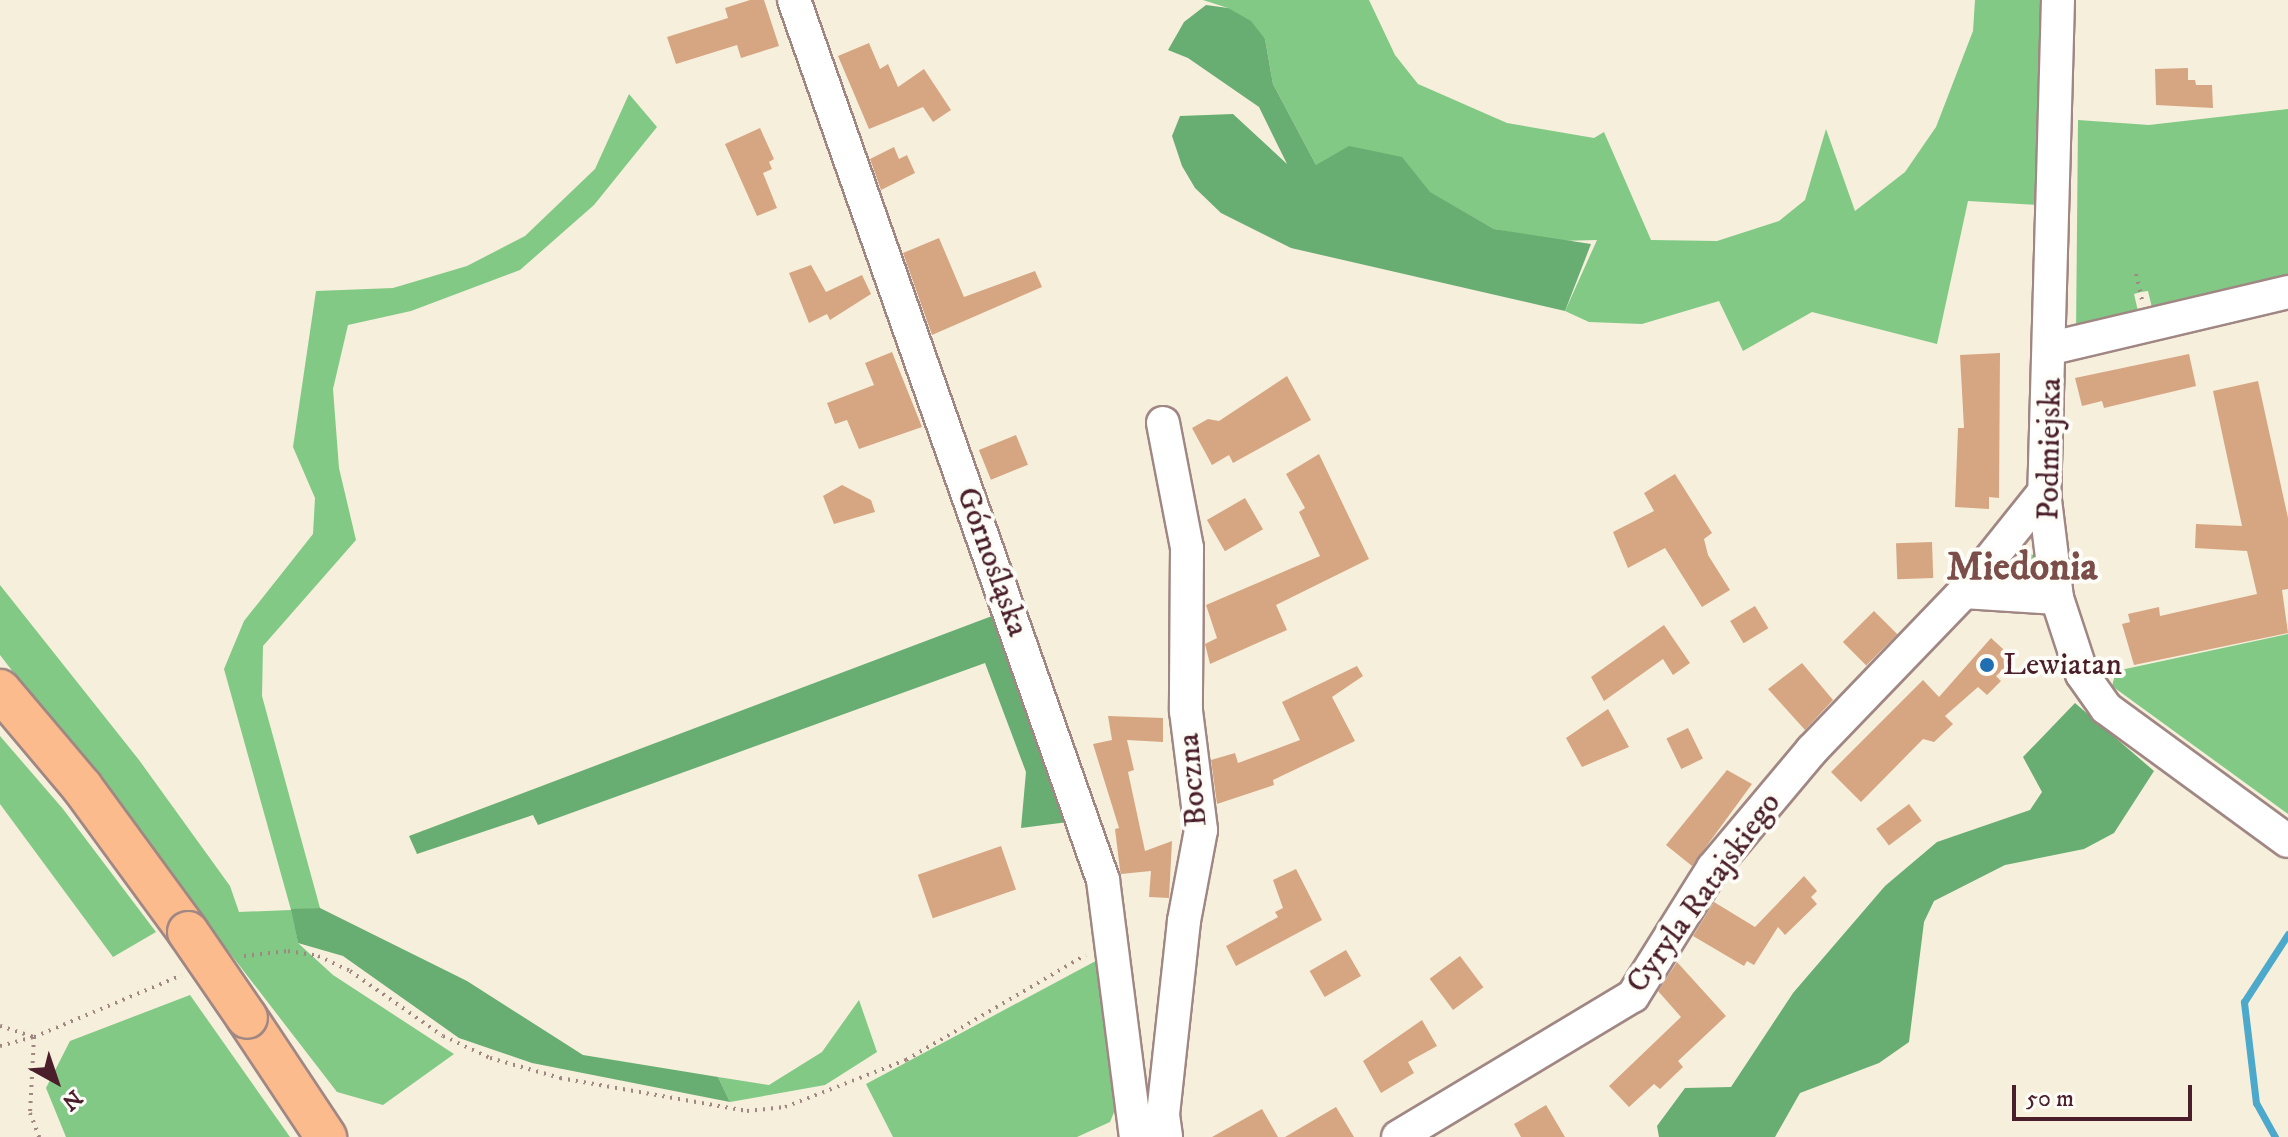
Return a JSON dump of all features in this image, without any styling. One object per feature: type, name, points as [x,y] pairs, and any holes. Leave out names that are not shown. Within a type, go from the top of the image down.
[{"type":"main road","points":[[0,690],[82,787],[188,932],[326,1137]]},
{"type":"street","name":"Górnośląska","points":[[794,0],[1086,826],[1114,943],[1136,1137]]},
{"type":"street","name":"Podmiejska","points":[[2058,0],[2052,348],[2044,492],[2057,598],[2082,674],[2106,708],[2288,841]]},
{"type":"street","points":[[2052,348],[2288,292]]},
{"type":"street","name":"Boczna","points":[[1163,423],[1187,548],[1186,711],[1201,830],[1182,936],[1163,1115],[1166,1137]]},
{"type":"street","name":"Cyryla Ratajskiego","points":[[1398,1137],[1633,996],[1713,868],[1812,750],[1964,592],[2044,492]]},
{"type":"street","points":[[1964,592],[2057,598]]},
{"type":"path","points":[[234,959],[288,951],[318,956],[350,971],[443,1036],[490,1058],[560,1078],[747,1111],[785,1107],[906,1060],[1065,965],[1114,943]]},
{"type":"path","points":[[0,1046],[34,1037],[196,970]]},
{"type":"path","points":[[0,1026],[34,1037]]},
{"type":"path","points":[[34,1037],[30,1113],[39,1137]]},
{"type":"green space","points":[[1203,0],[1369,0],[1395,55],[1418,84],[1507,123],[1594,138],[1604,132],[1651,240],[1717,241],[1779,221],[1805,200],[1826,129],[1855,211],[1905,172],[1936,127],[1973,31],[1975,0],[2040,0],[2038,205],[1968,201],[1937,344],[1812,312],[1743,351],[1719,301],[1642,324],[1589,322],[1565,311],[1597,240],[1557,241],[1494,229],[1429,192],[1401,157],[1316,165],[1273,84],[1265,39],[1228,8]]},
{"type":"green space","points":[[1206,5],[1228,8],[1251,21],[1265,39],[1273,84],[1316,165],[1349,146],[1402,157],[1430,192],[1494,229],[1591,244],[1565,311],[1291,248],[1221,213],[1195,188],[1182,166],[1172,136],[1180,116],[1233,114],[1287,164],[1259,107],[1188,58],[1168,50],[1184,22]]},
{"type":"green space","points":[[629,94],[657,127],[594,205],[520,270],[411,311],[348,325],[333,389],[339,468],[356,540],[263,646],[262,696],[320,908],[292,910],[298,943],[333,975],[454,1054],[383,1105],[337,1092],[0,655],[0,585],[139,760],[230,886],[239,912],[291,910],[224,669],[244,621],[313,534],[315,498],[293,447],[316,291],[393,288],[467,266],[525,236],[595,169]]},
{"type":"green space","points":[[2288,109],[2288,286],[2154,316],[2148,291],[2141,292],[2134,294],[2140,320],[2076,336],[2078,120],[2149,125]]},
{"type":"green space","points":[[2030,554],[2037,556],[2038,568],[2017,584],[2010,582],[2008,568]]},
{"type":"green space","points":[[1000,613],[1076,821],[1021,828],[1026,772],[985,663],[538,825],[533,815],[417,854],[409,836]]},
{"type":"green space","points":[[2288,634],[2288,814],[2112,686],[2116,671]]},
{"type":"green space","points":[[2075,703],[2154,771],[2114,833],[2084,849],[2005,865],[1934,901],[1924,922],[1909,1042],[1879,1063],[1800,1093],[1775,1137],[1659,1137],[1657,1126],[1685,1088],[1731,1087],[1793,993],[1885,886],[1937,842],[2030,810],[2042,792],[2023,757]]},
{"type":"green space","points":[[0,736],[63,809],[156,932],[113,957],[0,804]]},
{"type":"green space","points":[[320,908],[467,981],[583,1055],[718,1077],[730,1102],[532,1063],[459,1038],[343,956],[298,943],[291,909]]},
{"type":"green space","points":[[1105,956],[1121,1095],[1110,1122],[1077,1137],[893,1137],[866,1084]]},
{"type":"green space","points":[[190,995],[290,1137],[66,1137],[46,1088],[70,1041]]},
{"type":"green space","points":[[859,1000],[877,1052],[825,1085],[730,1102],[718,1077],[769,1085],[822,1052]]},
{"type":"building","points":[[750,0],[764,0],[779,46],[741,58],[737,45],[676,64],[667,37],[728,18],[725,8]]},
{"type":"building","points":[[869,43],[880,69],[888,64],[898,87],[924,69],[951,110],[933,122],[923,107],[869,129],[838,56]]},
{"type":"building","points":[[2188,68],[2188,80],[2195,80],[2196,85],[2212,85],[2213,108],[2156,105],[2155,69]]},
{"type":"building","points":[[760,128],[774,159],[769,162],[772,169],[763,173],[777,208],[757,216],[725,144]]},
{"type":"building","points":[[894,147],[899,159],[907,155],[915,173],[881,190],[870,159]]},
{"type":"building","points":[[939,238],[964,297],[1035,271],[1042,287],[932,335],[903,253]]},
{"type":"building","points":[[811,265],[826,292],[862,275],[871,294],[830,320],[827,314],[809,323],[789,273]]},
{"type":"building","points":[[892,352],[922,427],[859,449],[847,420],[835,424],[827,403],[874,385],[865,363]]},
{"type":"building","points":[[2000,353],[1999,498],[1989,497],[1989,509],[1955,507],[1958,428],[1964,428],[1960,355]]},
{"type":"building","points":[[2189,354],[2196,386],[2104,408],[2102,401],[2082,406],[2075,378]]},
{"type":"building","points":[[1287,376],[1311,420],[1233,463],[1229,455],[1212,465],[1192,428],[1208,419],[1219,421]]},
{"type":"building","points":[[2258,381],[2288,518],[2288,589],[2282,590],[2288,633],[2134,665],[2122,624],[2130,622],[2128,614],[2159,607],[2160,616],[2257,594],[2247,551],[2195,548],[2196,524],[2242,526],[2213,391]]},
{"type":"building","points":[[1016,435],[1028,465],[991,480],[979,450]]},
{"type":"building","points":[[1319,454],[1369,559],[1276,605],[1287,630],[1210,664],[1205,644],[1217,638],[1206,605],[1320,556],[1299,512],[1305,508],[1286,474]]},
{"type":"building","points":[[1675,474],[1712,533],[1704,539],[1708,555],[1730,590],[1702,607],[1665,548],[1628,568],[1613,532],[1654,511],[1644,493]]},
{"type":"building","points":[[842,485],[871,500],[875,512],[834,524],[823,496]]},
{"type":"building","points":[[1245,498],[1263,529],[1225,551],[1207,520]]},
{"type":"building","points":[[1932,542],[1933,578],[1897,579],[1896,543]]},
{"type":"building","points":[[1755,606],[1768,628],[1744,643],[1730,621]]},
{"type":"building","points":[[1874,611],[1897,634],[1866,665],[1843,642]]},
{"type":"building","points":[[1664,625],[1690,663],[1673,675],[1663,659],[1604,701],[1591,677]]},
{"type":"building","points":[[1991,638],[2014,659],[1996,676],[2001,681],[1987,695],[1978,687],[1945,716],[1953,724],[1934,742],[1923,739],[1861,802],[1831,772],[1923,680],[1939,697]]},
{"type":"building","points":[[1802,663],[1833,700],[1805,730],[1768,689]]},
{"type":"building","points":[[1357,666],[1363,676],[1332,697],[1355,741],[1273,780],[1274,785],[1217,804],[1211,760],[1235,753],[1238,763],[1300,740],[1282,702]]},
{"type":"building","points":[[1608,709],[1629,747],[1582,767],[1566,738]]},
{"type":"building","points":[[1108,716],[1163,718],[1163,742],[1127,740],[1134,770],[1128,772],[1145,851],[1172,841],[1169,898],[1149,897],[1151,871],[1121,874],[1115,829],[1119,828],[1093,744],[1112,740]]},
{"type":"building","points":[[1688,728],[1703,759],[1681,769],[1666,739]]},
{"type":"building","points":[[1727,770],[1752,784],[1692,866],[1666,845]]},
{"type":"building","points":[[1909,804],[1922,821],[1889,845],[1876,829]]},
{"type":"building","points":[[1001,846],[1016,889],[933,918],[918,875]]},
{"type":"building","points":[[1296,869],[1322,920],[1236,966],[1226,946],[1278,917],[1275,912],[1283,908],[1273,880]]},
{"type":"building","points":[[1804,876],[1817,891],[1811,897],[1817,904],[1785,935],[1778,927],[1754,965],[1747,961],[1744,966],[1693,936],[1714,902],[1755,927]]},
{"type":"building","points":[[1346,950],[1361,976],[1325,997],[1310,971]]},
{"type":"building","points":[[1460,956],[1483,987],[1453,1010],[1430,979]]},
{"type":"building","points":[[1677,962],[1726,1016],[1678,1061],[1683,1067],[1660,1089],[1654,1084],[1629,1107],[1609,1086],[1681,1017],[1658,991]]},
{"type":"building","points":[[1422,1020],[1437,1046],[1408,1062],[1414,1073],[1381,1093],[1363,1061]]},
{"type":"building","points":[[1546,1105],[1565,1137],[1521,1137],[1514,1124]]},
{"type":"building","points":[[1336,1107],[1354,1137],[1285,1137]]},
{"type":"building","points":[[1262,1109],[1278,1137],[1212,1137]]},
{"type":"waterway","points":[[2275,1137],[2256,1103],[2244,1002],[2288,934]]},
{"type":"place","name":"Lewiatan","points":[[1987,665]]},
{"type":"district","name":"Miedonia","points":[[2022,568]]}]
